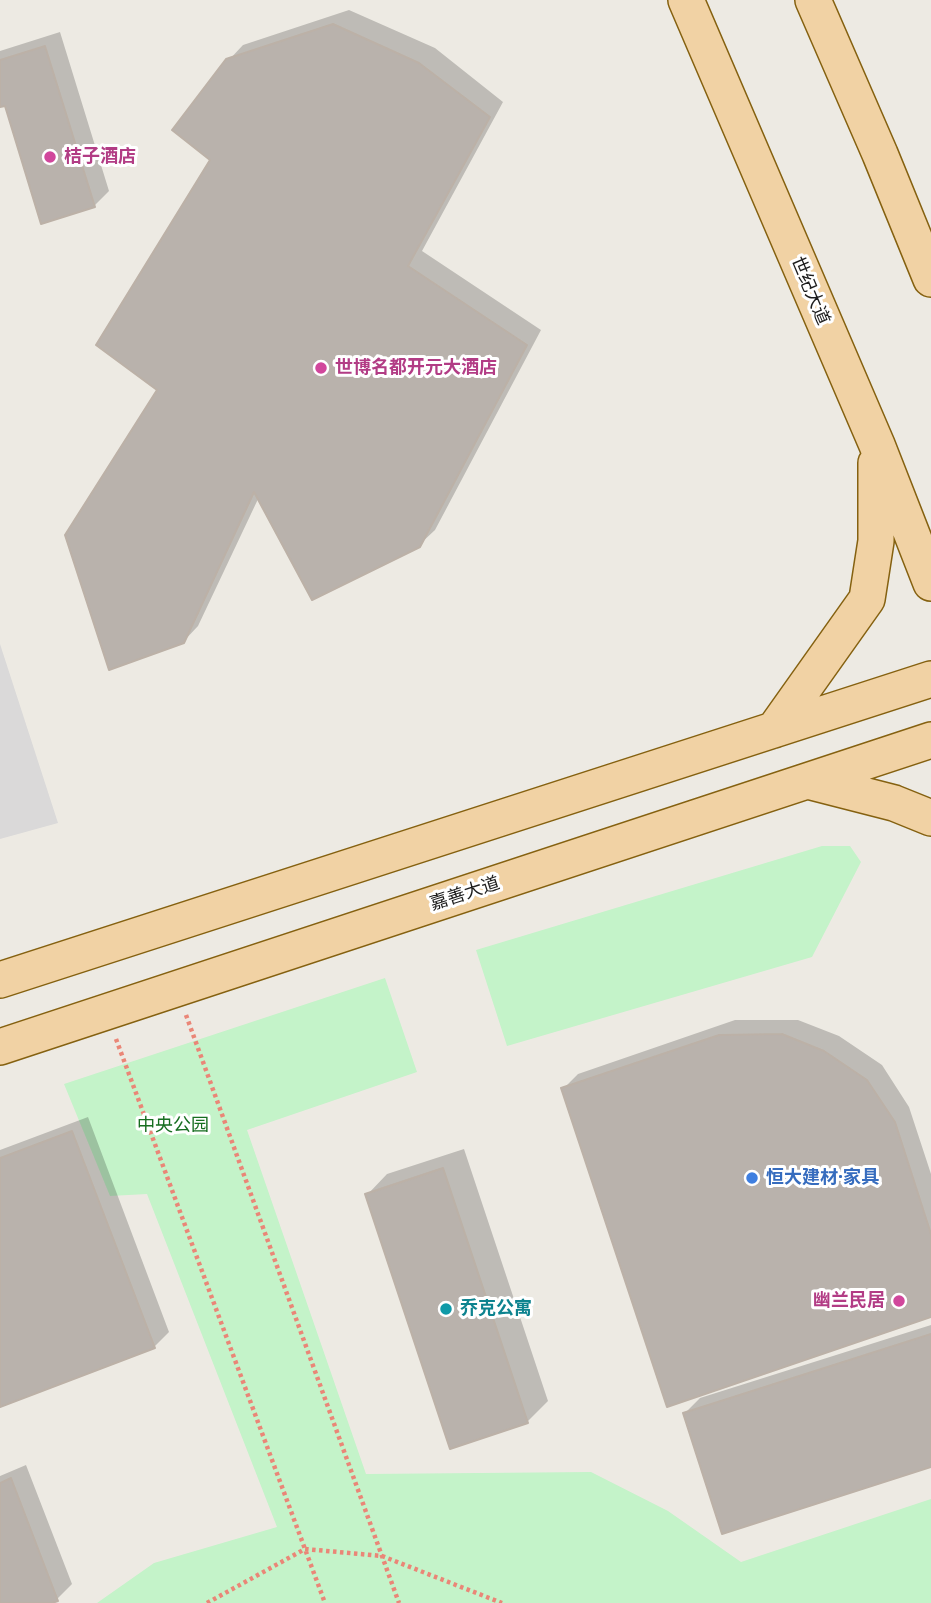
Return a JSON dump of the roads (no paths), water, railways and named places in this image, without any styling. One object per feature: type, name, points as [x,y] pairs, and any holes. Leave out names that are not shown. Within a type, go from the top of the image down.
[{"type":"main road","name":"世纪大道","points":[[686,0],[877,445],[931,583]]},
{"type":"main road","points":[[813,0],[931,279]]},
{"type":"main road","points":[[774,730],[867,599],[876,541],[877,445]]},
{"type":"main road","points":[[0,980],[931,678]]},
{"type":"main road","name":"嘉善大道","points":[[0,1047],[931,740]]},
{"type":"main road","points":[[808,781],[894,803],[931,818]]},
{"type":"place","name":"桔子酒店","points":[[50,157]]},
{"type":"place","name":"世博名都开元大酒店","points":[[321,368]]},
{"type":"place","name":"恒大建材·家具","points":[[752,1178]]},
{"type":"place","name":"幽兰民居","points":[[899,1301]]},
{"type":"place","name":"乔克公寓","points":[[446,1309]]},
{"type":"park label","name":"中央公园","points":[[173,1126]]}]
